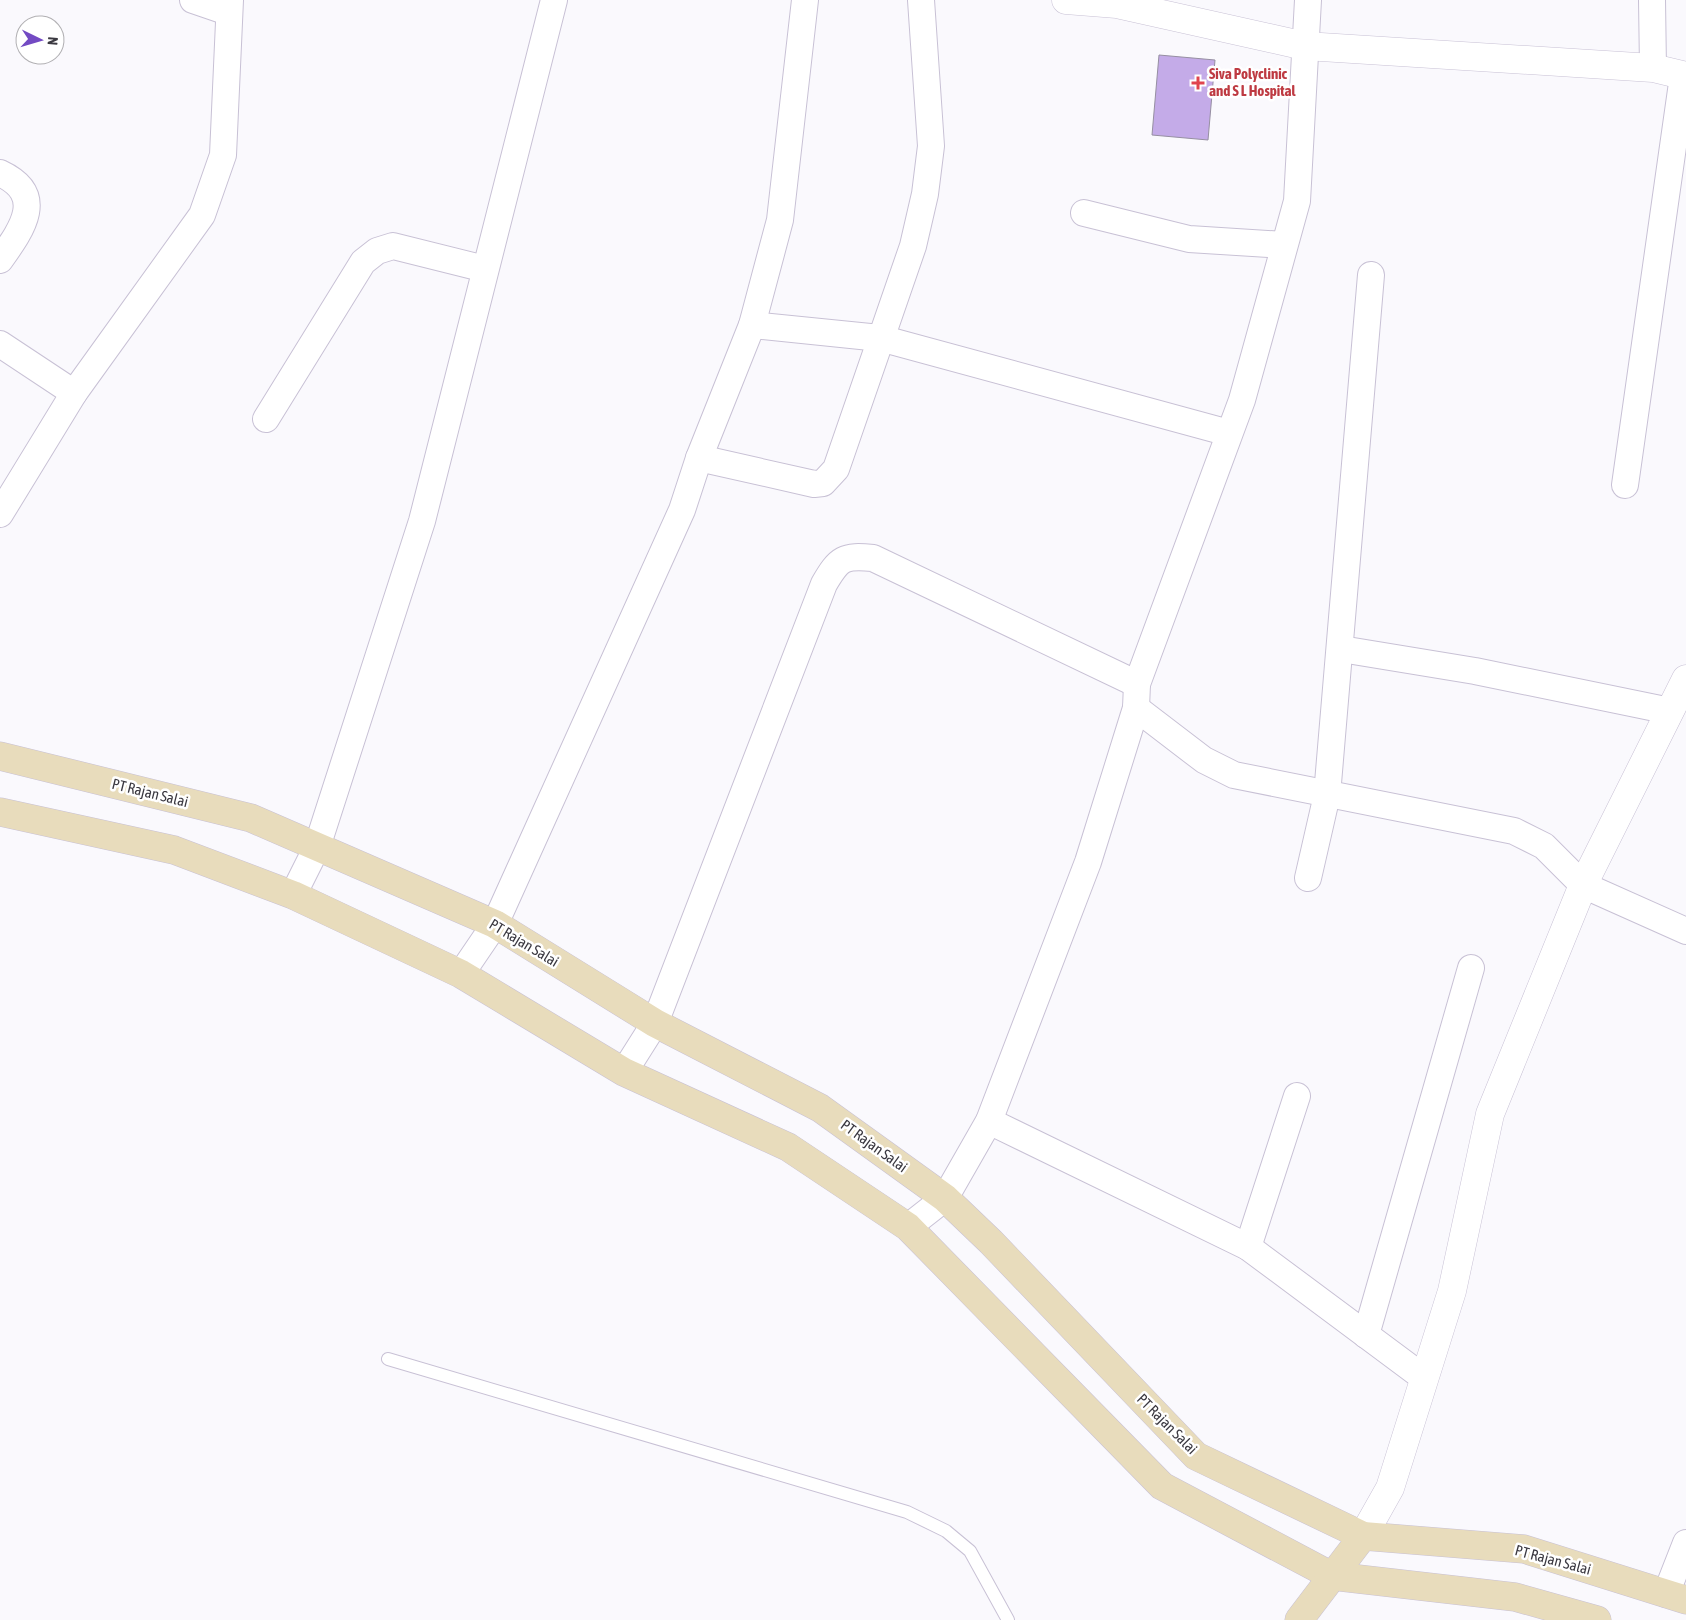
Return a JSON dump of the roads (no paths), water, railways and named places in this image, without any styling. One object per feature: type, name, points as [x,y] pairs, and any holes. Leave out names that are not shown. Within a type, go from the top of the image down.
[{"type":"main road","name":"PT Rajan Salai","points":[[0,756],[251,818],[495,924],[655,1023],[820,1108],[945,1198],[991,1242],[1196,1456],[1363,1536],[1524,1549],[1676,1597]]},
{"type":"main road","points":[[0,812],[174,850],[293,895],[461,974],[624,1072],[788,1147],[908,1227],[1162,1486],[1332,1576],[1515,1597],[1597,1620]]},
{"type":"main road","points":[[1299,1620],[1363,1536]]},
{"type":"street","points":[[0,514],[74,393],[202,215],[223,155],[229,6],[193,0]]},
{"type":"street","points":[[293,895],[317,847],[422,521],[554,0]]},
{"type":"street","points":[[461,974],[495,924],[682,510],[699,458],[752,325],[780,220],[805,0]]},
{"type":"street","points":[[699,458],[793,481],[823,483],[836,468],[913,246],[928,175],[931,146],[920,0]]},
{"type":"street","points":[[1066,0],[1117,4],[1305,46],[1653,68],[1685,76],[1625,484]]},
{"type":"street","points":[[908,1227],[945,1198],[989,1121],[1088,862],[1137,696],[1242,400],[1297,200],[1308,0]]},
{"type":"street","points":[[1652,0],[1653,68]]},
{"type":"street","points":[[0,173],[14,180],[24,192],[26,211],[22,230],[0,260]]},
{"type":"street","points":[[1084,213],[1189,239],[1284,245]]},
{"type":"street","points":[[266,419],[363,262],[377,251],[393,246],[485,269]]},
{"type":"street","points":[[1308,878],[1327,795],[1341,649],[1371,275]]},
{"type":"street","points":[[752,325],[880,338],[1229,433]]},
{"type":"street","points":[[0,344],[74,393]]},
{"type":"street","points":[[624,1072],[655,1023],[821,593],[836,564],[851,556],[873,558],[1137,696],[1204,760],[1234,776],[1514,831],[1544,846],[1583,885],[1686,931]]},
{"type":"street","points":[[1341,649],[1475,671],[1670,711]]},
{"type":"street","points":[[1363,1536],[1390,1488],[1452,1291],[1490,1114],[1583,885],[1686,679]]},
{"type":"street","points":[[1366,1335],[1470,968]]},
{"type":"street","points":[[1248,1247],[1297,1096]]},
{"type":"street","points":[[989,1121],[1248,1247],[1424,1378]]},
{"type":"street","points":[[1676,1597],[1686,1543]]},
{"type":"lane","points":[[388,1359],[907,1512],[946,1531],[970,1551],[1008,1620]]},
{"type":"place","name":"Siva Polyclinic and S L Hospital","points":[[1198,83]]}]
